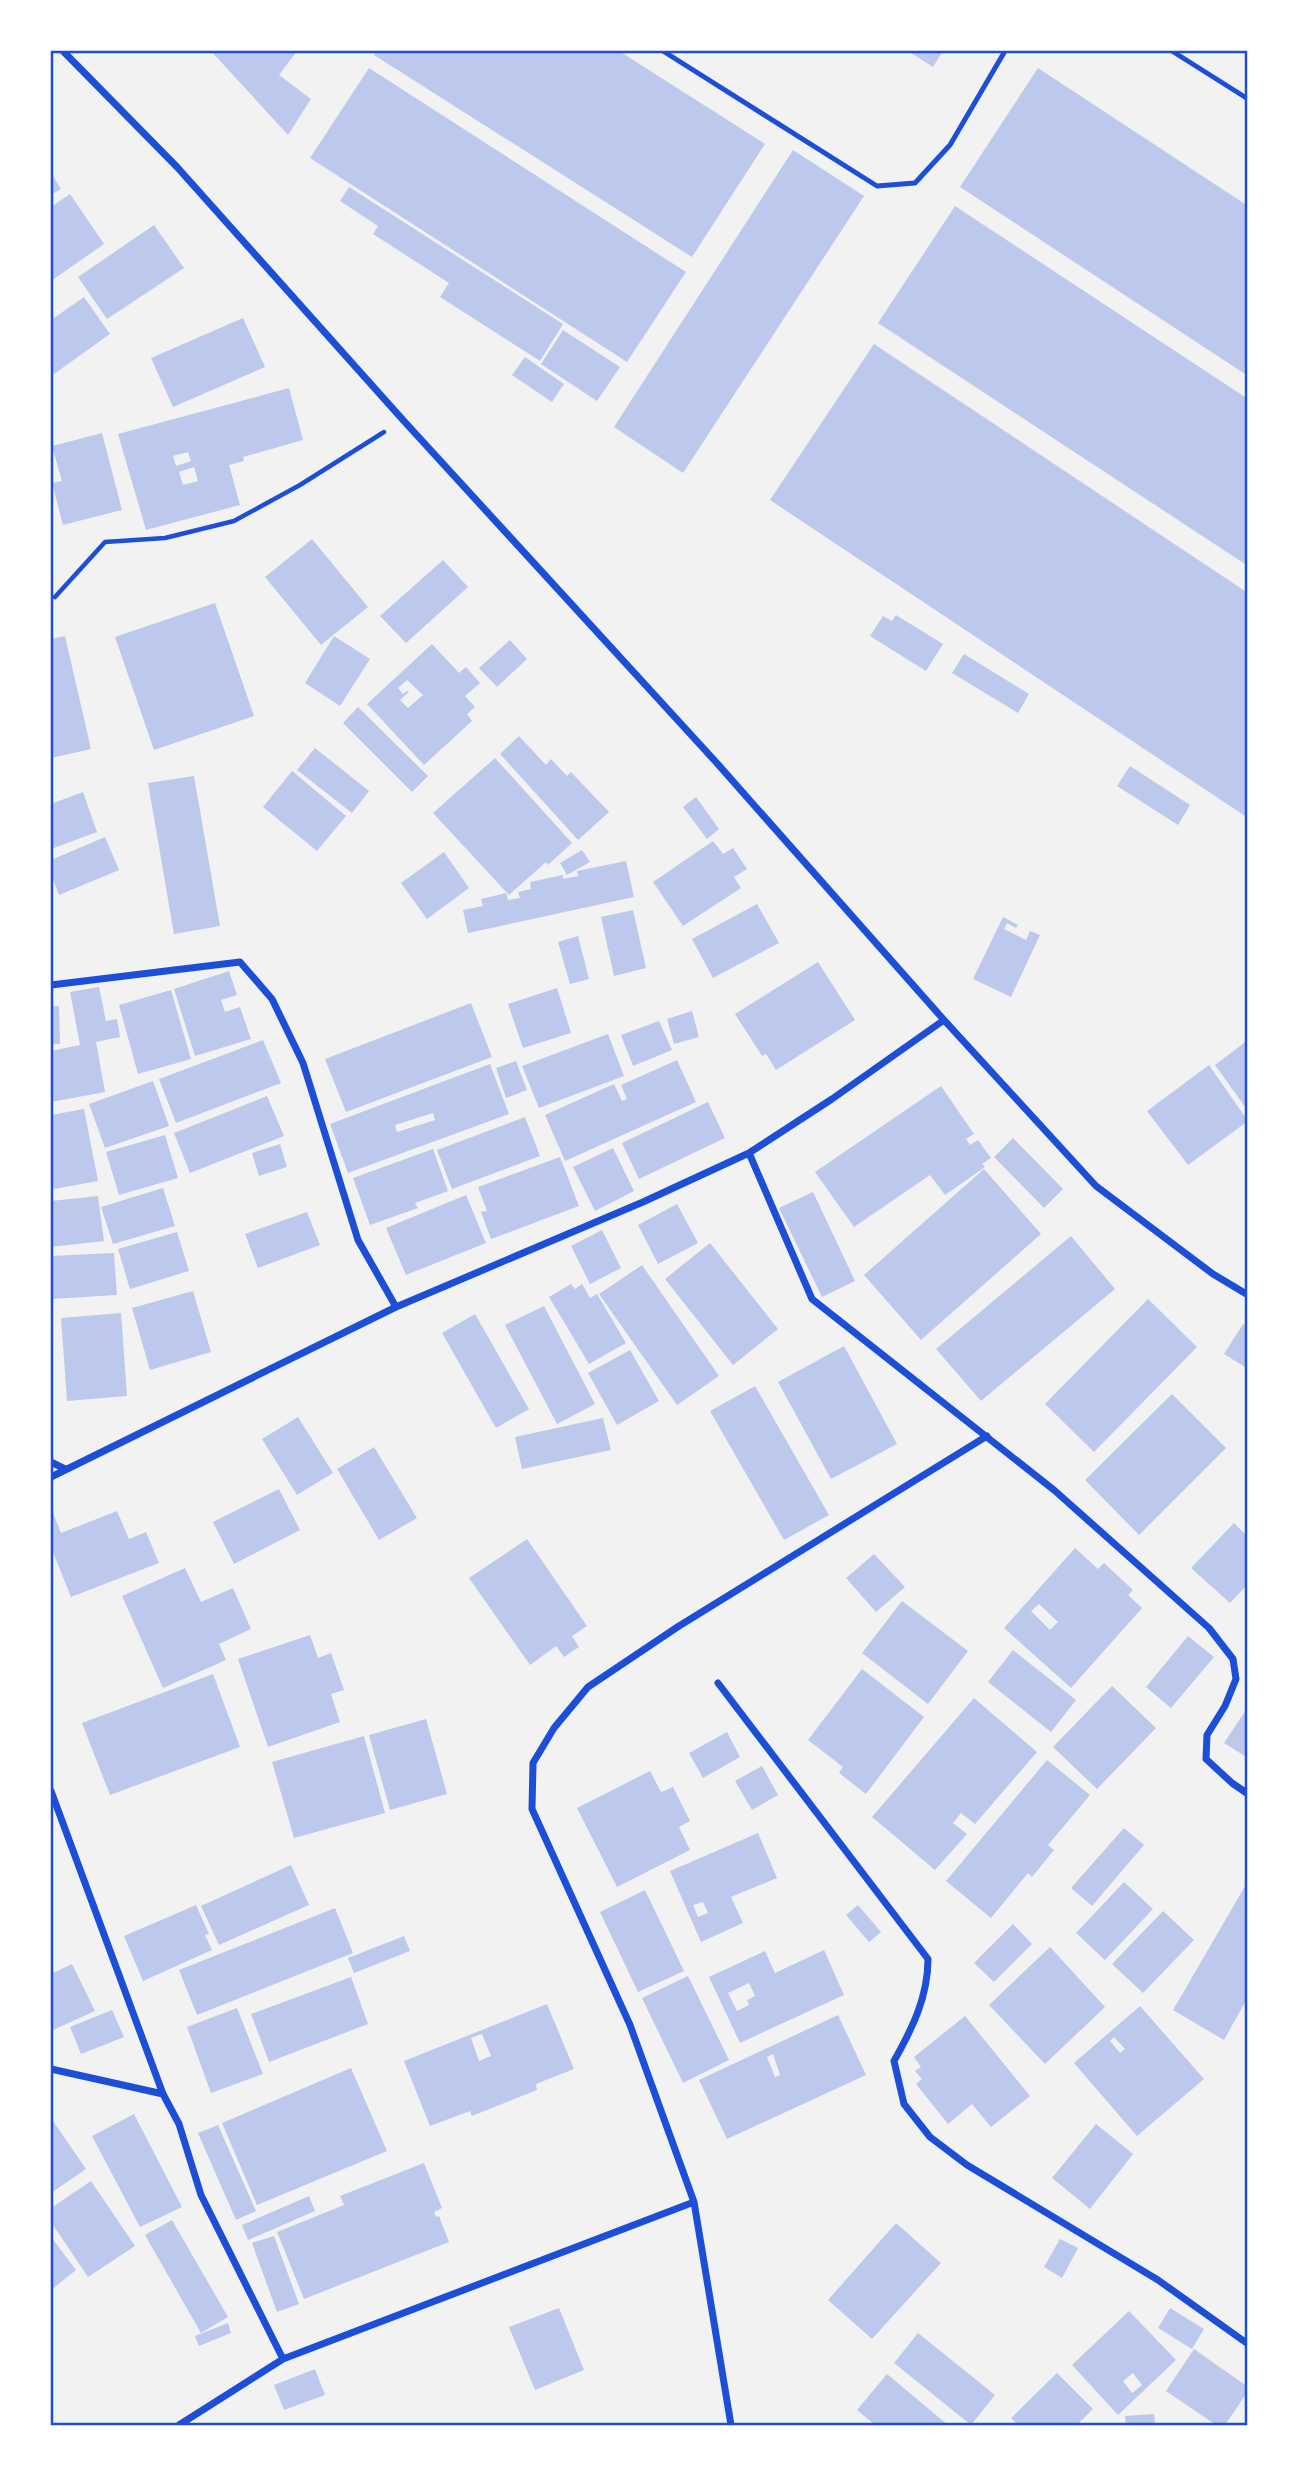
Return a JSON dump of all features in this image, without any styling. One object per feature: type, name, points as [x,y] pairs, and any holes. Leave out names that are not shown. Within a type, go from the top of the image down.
[{"type":"street","points":[[63,51],[177,167],[1096,1186],[1213,1274],[1248,1295]]},
{"type":"street","points":[[51,985],[240,962],[272,999],[303,1063],[358,1240],[396,1307]]},
{"type":"street","points":[[51,1477],[396,1307],[643,1202],[749,1153],[832,1099],[944,1020]]},
{"type":"street","points":[[749,1153],[812,1298],[1054,1490],[1209,1628],[1233,1659],[1236,1679],[1225,1706],[1207,1735],[1206,1759],[1248,1794]]},
{"type":"street","points":[[731,2425],[694,2202],[630,2025],[532,1809],[533,1763],[554,1728],[588,1687],[678,1626],[987,1436]]},
{"type":"street","points":[[51,1462],[65,1469]]},
{"type":"street","points":[[718,1684],[928,1959],[928,1978],[914,2025],[894,2062],[904,2104],[930,2137],[967,2165],[1158,2280],[1248,2344]]},
{"type":"street","points":[[51,1791],[163,2094],[179,2124],[201,2195],[283,2359]]},
{"type":"street","points":[[51,2070],[163,2094]]},
{"type":"street","points":[[179,2425],[283,2359],[694,2202]]},
{"type":"lane","points":[[663,51],[877,186],[915,183],[950,145],[1005,51]]},
{"type":"lane","points":[[1172,51],[1248,99]]},
{"type":"path","points":[[55,597],[105,542],[165,538],[234,521],[300,485],[403,420]]},
{"type":"building","points":[[211,51],[297,51],[279,75],[311,99],[288,135]]},
{"type":"building","points":[[376,51],[619,51],[765,144],[692,257],[374,55]]},
{"type":"building","points":[[908,51],[943,51],[933,67]]},
{"type":"building","points":[[369,68],[686,272],[627,362],[310,158]]},
{"type":"building","points":[[1038,68],[1248,206],[1248,376],[960,187]]},
{"type":"building","points":[[793,150],[864,196],[683,473],[614,427]]},
{"type":"building","points":[[51,173],[61,189],[51,195]]},
{"type":"building","points":[[349,187],[563,324],[540,361],[440,297],[449,283],[373,234],[378,226],[340,201]]},
{"type":"building","points":[[70,194],[104,244],[51,281],[51,207]]},
{"type":"building","points":[[955,206],[1248,399],[1248,566],[878,323]]},
{"type":"building","points":[[154,225],[184,268],[107,319],[78,277]]},
{"type":"building","points":[[84,297],[110,334],[54,374],[51,370],[51,320]]},
{"type":"building","points":[[243,318],[265,367],[173,407],[151,358]]},
{"type":"building","points":[[563,330],[620,367],[597,401],[541,364]]},
{"type":"building","points":[[874,344],[1248,593],[1248,818],[770,500]]},
{"type":"building","points":[[525,357],[564,384],[552,402],[512,375]]},
{"type":"building","points":[[289,388],[303,440],[243,457],[244,461],[229,465],[240,505],[146,530],[118,434]],"holes":[[[188,452],[191,461],[176,466],[173,456]],[[194,467],[198,481],[183,485],[179,472]]]},
{"type":"building","points":[[102,433],[122,510],[63,525],[52,483],[62,481],[52,446]]},
{"type":"building","points":[[312,539],[368,607],[321,645],[265,577]]},
{"type":"building","points":[[443,560],[468,587],[406,643],[380,616]]},
{"type":"building","points":[[215,603],[254,716],[154,750],[115,637]]},
{"type":"building","points":[[896,615],[943,644],[926,671],[870,636],[883,616],[892,621]]},
{"type":"building","points":[[65,636],[91,749],[51,758],[51,639]]},
{"type":"building","points":[[334,636],[370,659],[340,706],[305,683]]},
{"type":"building","points":[[510,640],[527,659],[497,687],[479,668]]},
{"type":"building","points":[[432,644],[459,673],[466,667],[480,683],[465,696],[475,707],[467,714],[472,721],[424,765],[367,704]],"holes":[[[407,680],[423,695],[408,708],[400,700],[409,692],[403,694],[398,688]]]},
{"type":"building","points":[[964,654],[1029,694],[1018,713],[952,673]]},
{"type":"building","points":[[358,707],[428,776],[412,792],[343,723]]},
{"type":"building","points":[[519,736],[546,765],[551,759],[567,776],[571,772],[609,812],[578,840],[500,754]]},
{"type":"building","points":[[315,748],[369,791],[352,813],[297,770]]},
{"type":"building","points":[[495,758],[572,843],[509,895],[433,813]]},
{"type":"building","points":[[1130,766],[1190,805],[1178,825],[1117,786]]},
{"type":"building","points":[[292,771],[346,816],[317,851],[263,807]]},
{"type":"building","points":[[194,776],[220,926],[174,934],[148,783]]},
{"type":"building","points":[[83,792],[97,832],[51,849],[51,804]]},
{"type":"building","points":[[696,797],[719,829],[707,839],[683,807]]},
{"type":"building","points":[[105,837],[119,870],[59,895],[51,874],[51,860]]},
{"type":"building","points":[[713,841],[723,854],[733,848],[747,869],[734,877],[741,888],[683,926],[653,882]]},
{"type":"building","points":[[582,850],[590,862],[567,875],[560,863]]},
{"type":"building","points":[[444,852],[469,888],[427,919],[401,883]]},
{"type":"building","points":[[626,861],[634,897],[468,933],[463,910],[483,906],[481,899],[506,893],[508,900],[520,898],[518,892],[531,889],[530,882],[563,875],[563,879],[578,876],[577,871]]},
{"type":"building","points":[[757,904],[779,943],[713,978],[692,939]]},
{"type":"building","points":[[633,910],[646,968],[614,976],[601,917]]},
{"type":"building","points":[[1003,917],[1018,925],[1016,928],[1007,923],[1004,929],[1026,940],[1030,931],[1040,935],[1011,997],[973,979]]},
{"type":"building","points":[[578,936],[589,979],[570,984],[558,942]]},
{"type":"building","points":[[818,962],[855,1020],[776,1070],[766,1054],[762,1056],[735,1014]]},
{"type":"building","points":[[229,971],[237,995],[221,1000],[225,1012],[240,1007],[251,1039],[195,1056],[174,989]]},
{"type":"building","points":[[99,987],[106,1021],[117,1019],[120,1037],[96,1042],[105,1092],[51,1102],[51,1051],[80,1045],[70,992]]},
{"type":"building","points":[[557,988],[571,1033],[523,1048],[508,1004]]},
{"type":"building","points":[[171,990],[191,1059],[138,1074],[119,1005]]},
{"type":"building","points":[[471,1003],[492,1057],[346,1112],[325,1059]]},
{"type":"building","points":[[51,1006],[59,1006],[60,1044],[51,1044]]},
{"type":"building","points":[[692,1011],[699,1037],[674,1044],[667,1019]]},
{"type":"building","points":[[659,1021],[672,1050],[633,1066],[621,1035]]},
{"type":"building","points":[[608,1034],[624,1076],[539,1108],[522,1066]]},
{"type":"building","points":[[263,1040],[281,1083],[176,1123],[159,1079]]},
{"type":"building","points":[[1248,1040],[1248,1111],[1215,1065]]},
{"type":"building","points":[[677,1060],[696,1102],[565,1161],[545,1115],[614,1084],[622,1101],[627,1099],[621,1085]]},
{"type":"building","points":[[516,1061],[527,1090],[506,1098],[496,1068]]},
{"type":"building","points":[[490,1064],[509,1114],[348,1173],[330,1124]],"holes":[[[433,1113],[435,1120],[397,1132],[395,1125]]]},
{"type":"building","points":[[1209,1065],[1248,1121],[1188,1165],[1147,1111]]},
{"type":"building","points":[[153,1081],[169,1126],[105,1148],[89,1104]]},
{"type":"building","points":[[941,1086],[974,1134],[966,1139],[970,1145],[978,1140],[991,1158],[982,1164],[985,1167],[945,1195],[930,1175],[854,1227],[815,1172]]},
{"type":"building","points":[[267,1096],[284,1136],[190,1173],[174,1133]]},
{"type":"building","points":[[708,1102],[725,1138],[639,1179],[622,1143]]},
{"type":"building","points":[[84,1109],[98,1181],[54,1189],[51,1170],[51,1115]]},
{"type":"building","points":[[525,1117],[540,1156],[452,1189],[437,1150]]},
{"type":"building","points":[[165,1135],[178,1178],[119,1195],[106,1152]]},
{"type":"building","points":[[1013,1138],[1063,1189],[1044,1208],[994,1157]]},
{"type":"building","points":[[280,1144],[287,1167],[259,1176],[252,1153]]},
{"type":"building","points":[[613,1148],[634,1191],[595,1211],[573,1167]]},
{"type":"building","points":[[433,1149],[448,1191],[415,1203],[418,1208],[370,1225],[353,1178]]},
{"type":"building","points":[[560,1157],[579,1206],[491,1239],[481,1212],[487,1211],[478,1187]]},
{"type":"building","points":[[984,1169],[1041,1234],[921,1340],[864,1275]]},
{"type":"building","points":[[163,1188],[175,1226],[113,1244],[101,1207]]},
{"type":"building","points":[[813,1192],[855,1281],[822,1297],[779,1208]]},
{"type":"building","points":[[466,1195],[486,1243],[406,1275],[386,1228]]},
{"type":"building","points":[[98,1196],[104,1241],[51,1247],[51,1201]]},
{"type":"building","points":[[677,1204],[698,1243],[658,1264],[638,1225]]},
{"type":"building","points":[[307,1212],[320,1245],[258,1268],[245,1234]]},
{"type":"building","points":[[602,1230],[621,1268],[590,1284],[571,1246]]},
{"type":"building","points":[[177,1232],[189,1271],[130,1289],[118,1249]]},
{"type":"building","points":[[1071,1236],[1115,1289],[981,1401],[936,1349]]},
{"type":"building","points":[[710,1243],[778,1329],[733,1365],[665,1279]]},
{"type":"building","points":[[114,1253],[117,1295],[51,1299],[51,1256]]},
{"type":"building","points":[[642,1265],[719,1376],[677,1405],[599,1294]]},
{"type":"building","points":[[571,1284],[575,1289],[582,1284],[590,1298],[597,1294],[626,1343],[589,1364],[549,1297]]},
{"type":"building","points":[[193,1291],[211,1352],[150,1370],[132,1308]]},
{"type":"building","points":[[1148,1299],[1197,1347],[1094,1452],[1045,1404]]},
{"type":"building","points":[[544,1306],[595,1404],[557,1424],[505,1325]]},
{"type":"building","points":[[121,1313],[127,1396],[67,1401],[61,1318]]},
{"type":"building","points":[[475,1314],[529,1409],[496,1428],[442,1333]]},
{"type":"building","points":[[1243,1324],[1248,1327],[1248,1369],[1224,1354]]},
{"type":"building","points":[[844,1346],[897,1444],[831,1479],[778,1382]]},
{"type":"building","points":[[630,1350],[659,1401],[617,1425],[588,1373]]},
{"type":"building","points":[[755,1386],[829,1515],[784,1540],[710,1411]]},
{"type":"building","points":[[1172,1394],[1226,1448],[1139,1535],[1085,1480]]},
{"type":"building","points":[[298,1417],[333,1473],[297,1495],[262,1439]]},
{"type":"building","points":[[603,1418],[611,1450],[522,1469],[515,1437]]},
{"type":"building","points":[[374,1447],[417,1518],[379,1540],[337,1469]]},
{"type":"building","points":[[279,1489],[300,1530],[234,1564],[213,1522]]},
{"type":"building","points":[[51,1508],[61,1533],[117,1511],[129,1539],[146,1532],[159,1563],[71,1597],[51,1547]]},
{"type":"building","points":[[1234,1523],[1248,1537],[1248,1584],[1230,1603],[1191,1568]]},
{"type":"building","points":[[527,1539],[587,1626],[572,1636],[579,1647],[564,1657],[556,1646],[530,1665],[469,1578]]},
{"type":"building","points":[[1075,1548],[1098,1569],[1104,1563],[1133,1590],[1128,1595],[1142,1608],[1071,1688],[1004,1628]],"holes":[[[1039,1604],[1058,1622],[1050,1630],[1031,1611]]]},
{"type":"building","points":[[874,1554],[905,1587],[876,1612],[846,1578]]},
{"type":"building","points":[[185,1568],[201,1602],[233,1588],[251,1629],[219,1644],[226,1660],[163,1688],[122,1596]]},
{"type":"building","points":[[902,1601],[968,1651],[928,1704],[862,1653]]},
{"type":"building","points":[[310,1635],[318,1658],[331,1653],[344,1690],[331,1694],[340,1722],[268,1747],[238,1659]]},
{"type":"building","points":[[1188,1636],[1214,1657],[1171,1708],[1146,1687]]},
{"type":"building","points":[[1013,1650],[1076,1700],[1051,1732],[988,1682]]},
{"type":"building","points":[[862,1669],[924,1717],[866,1794],[839,1773],[843,1767],[808,1740]]},
{"type":"building","points":[[213,1674],[240,1747],[110,1795],[82,1723]]},
{"type":"building","points":[[1112,1686],[1156,1728],[1097,1789],[1053,1747]]},
{"type":"building","points":[[974,1698],[1037,1752],[975,1824],[961,1813],[953,1823],[967,1834],[935,1870],[872,1817]]},
{"type":"building","points":[[1248,1707],[1248,1758],[1224,1743]]},
{"type":"building","points":[[426,1719],[447,1794],[390,1810],[369,1735]]},
{"type":"building","points":[[727,1732],[740,1757],[703,1778],[689,1753]]},
{"type":"building","points":[[364,1736],[385,1813],[294,1838],[272,1762]]},
{"type":"building","points":[[1047,1760],[1090,1795],[1048,1845],[1054,1850],[1032,1877],[1028,1873],[991,1918],[946,1881]]},
{"type":"building","points":[[762,1766],[778,1795],[752,1810],[735,1781]]},
{"type":"building","points":[[650,1771],[661,1792],[673,1787],[690,1821],[679,1827],[690,1850],[617,1887],[577,1808]]},
{"type":"building","points":[[1124,1828],[1144,1845],[1092,1906],[1071,1888]]},
{"type":"building","points":[[758,1833],[777,1878],[731,1897],[743,1923],[701,1942],[670,1871]],"holes":[[[703,1902],[708,1913],[698,1917],[693,1905]]]},
{"type":"building","points":[[291,1865],[309,1905],[219,1945],[201,1906]]},
{"type":"building","points":[[1248,1881],[1248,1997],[1224,2040],[1173,2010]]},
{"type":"building","points":[[1124,1882],[1153,1909],[1105,1960],[1076,1933]]},
{"type":"building","points":[[645,1890],[684,1971],[638,1992],[600,1912]]},
{"type":"building","points":[[196,1905],[209,1934],[205,1935],[212,1950],[143,1981],[124,1936]]},
{"type":"building","points":[[858,1905],[881,1932],[869,1942],[846,1915]]},
{"type":"building","points":[[335,1908],[353,1953],[197,2015],[179,1970]]},
{"type":"building","points":[[1163,1911],[1194,1940],[1143,1993],[1112,1964]]},
{"type":"building","points":[[1013,1924],[1032,1944],[994,1982],[974,1963]]},
{"type":"building","points":[[404,1936],[410,1951],[354,1973],[348,1958]]},
{"type":"building","points":[[1050,1947],[1105,2007],[1045,2064],[989,2005]]},
{"type":"building","points":[[824,1950],[844,1995],[740,2043],[709,1977],[765,1951],[775,1973]],"holes":[[[749,1983],[755,1996],[747,2000],[749,2005],[737,2011],[728,1993]]]},
{"type":"building","points":[[72,1964],[95,2011],[51,2031],[51,1974]]},
{"type":"building","points":[[688,1976],[729,2060],[683,2083],[642,1998]]},
{"type":"building","points":[[351,1977],[368,2024],[269,2062],[251,2014]]},
{"type":"building","points":[[547,2004],[574,2069],[536,2084],[537,2090],[472,2116],[470,2111],[430,2126],[404,2061]],"holes":[[[482,2034],[491,2056],[479,2061],[471,2038]]]},
{"type":"building","points":[[1140,2006],[1204,2079],[1137,2136],[1074,2063]],"holes":[[[1114,2037],[1125,2049],[1120,2053],[1110,2041]]]},
{"type":"building","points":[[237,2008],[263,2074],[211,2093],[187,2027]]},
{"type":"building","points":[[112,2010],[124,2037],[81,2054],[70,2027]]},
{"type":"building","points":[[838,2015],[866,2075],[727,2139],[699,2080]],"holes":[[[773,2054],[780,2075],[775,2077],[767,2057]]]},
{"type":"building","points":[[965,2016],[1030,2096],[991,2127],[972,2104],[948,2124],[916,2084],[922,2079],[915,2071],[921,2067],[914,2057]]},
{"type":"building","points":[[351,2068],[387,2151],[257,2205],[222,2123]]},
{"type":"building","points":[[134,2114],[182,2207],[140,2227],[92,2136]]},
{"type":"building","points":[[51,2118],[86,2169],[51,2193]]},
{"type":"building","points":[[1096,2124],[1133,2154],[1090,2209],[1052,2178]]},
{"type":"building","points":[[218,2125],[256,2211],[236,2220],[198,2133]]},
{"type":"building","points":[[424,2163],[442,2208],[434,2212],[436,2217],[439,2216],[449,2242],[304,2299],[277,2232],[344,2205],[340,2196]]},
{"type":"building","points":[[91,2181],[135,2246],[88,2277],[51,2222],[51,2208]]},
{"type":"building","points":[[309,2196],[315,2211],[248,2240],[242,2225]]},
{"type":"building","points":[[172,2220],[228,2317],[201,2333],[145,2235]]},
{"type":"building","points":[[896,2223],[941,2263],[872,2339],[828,2300]]},
{"type":"building","points":[[274,2236],[299,2304],[277,2312],[252,2243]]},
{"type":"building","points":[[51,2237],[76,2270],[51,2290]]},
{"type":"building","points":[[1060,2239],[1078,2248],[1062,2278],[1044,2267]]},
{"type":"building","points":[[559,2308],[584,2370],[535,2390],[509,2327]]},
{"type":"building","points":[[1170,2308],[1204,2329],[1192,2349],[1158,2328]]},
{"type":"building","points":[[1129,2311],[1176,2360],[1118,2415],[1072,2365]],"holes":[[[1133,2373],[1142,2385],[1132,2393],[1123,2381]]]},
{"type":"building","points":[[228,2323],[231,2333],[199,2346],[195,2336]]},
{"type":"building","points":[[918,2333],[995,2395],[971,2425],[894,2363]]},
{"type":"building","points":[[1194,2349],[1248,2387],[1225,2425],[1216,2425],[1166,2391]]},
{"type":"building","points":[[315,2369],[325,2395],[284,2410],[274,2385]]},
{"type":"building","points":[[1057,2373],[1093,2409],[1077,2425],[1018,2425],[1011,2418]]},
{"type":"building","points":[[887,2374],[948,2425],[875,2425],[857,2410]]},
{"type":"building","points":[[1154,2414],[1155,2425],[1126,2425],[1125,2416]]}]
